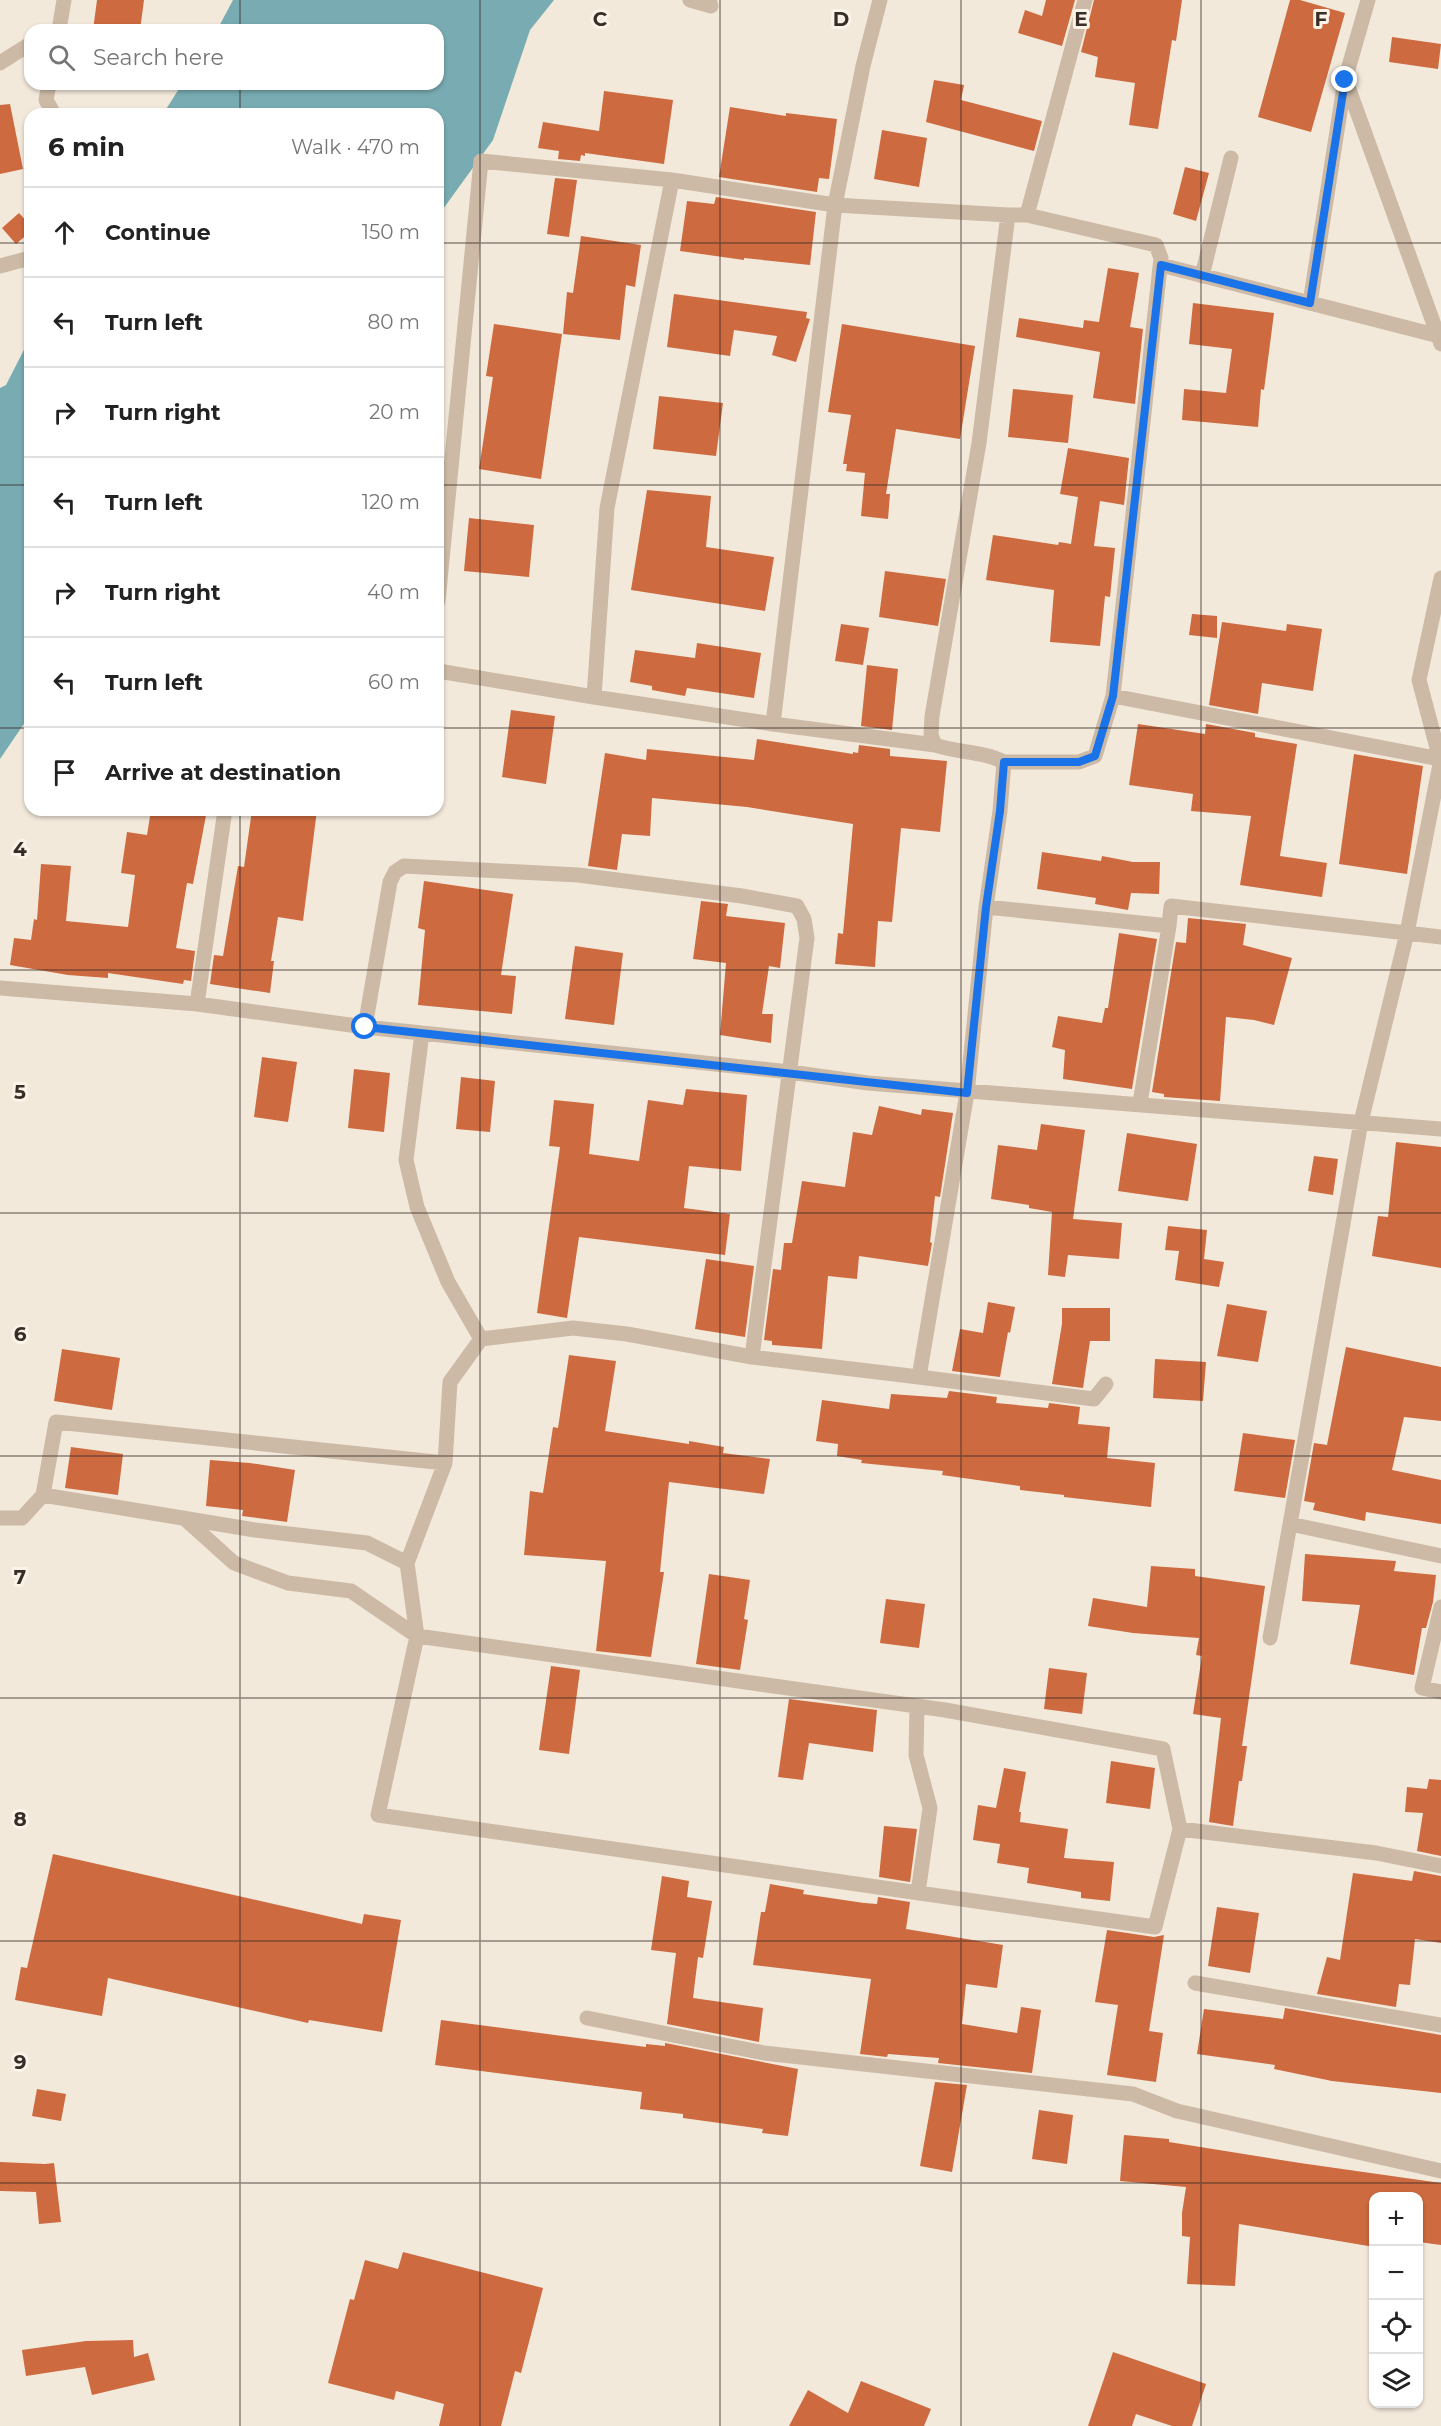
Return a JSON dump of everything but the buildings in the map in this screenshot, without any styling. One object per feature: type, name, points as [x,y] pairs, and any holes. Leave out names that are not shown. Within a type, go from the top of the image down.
[{"type":"street","points":[[58,24],[64,0]]},
{"type":"street","points":[[690,0],[711,6],[709,0]]},
{"type":"street","points":[[773,724],[835,205],[863,66],[880,0]]},
{"type":"street","points":[[1027,215],[1085,0]]},
{"type":"street","points":[[1310,303],[1345,80],[1368,0]]},
{"type":"street","points":[[0,63],[24,48]]},
{"type":"street","points":[[1345,80],[1440,342]]},
{"type":"street","points":[[48,90],[46,100],[51,108]]},
{"type":"street","points":[[1202,276],[1231,158]]},
{"type":"street","points":[[444,540],[481,161],[672,180],[835,205],[1027,215],[1156,245],[1161,265],[1113,696],[1095,756],[1079,762],[1004,762],[992,755],[951,750],[935,745],[773,724],[444,672]]},
{"type":"street","points":[[594,697],[607,508],[672,180]]},
{"type":"street","points":[[935,745],[931,735],[932,716],[980,443],[1008,215]]},
{"type":"street","points":[[0,266],[24,260]]},
{"type":"street","points":[[1161,265],[1310,303],[1440,342]]},
{"type":"street","points":[[1270,1638],[1361,1122],[1407,933],[1440,759],[1419,680],[1441,578]]},
{"type":"street","points":[[1113,696],[1440,759]]},
{"type":"street","points":[[919,1377],[967,1093],[1004,762]]},
{"type":"street","points":[[197,1004],[224,816]]},
{"type":"street","points":[[365,1027],[390,882],[395,872],[404,866],[578,875],[742,896],[797,906],[804,919],[807,938],[752,1357]]},
{"type":"street","points":[[1140,1103],[1171,906],[1441,938]]},
{"type":"street","points":[[986,907],[1169,926]]},
{"type":"street","points":[[0,988],[197,1004],[422,1034],[790,1072],[967,1093],[1140,1103],[1441,1129]]},
{"type":"street","points":[[422,1034],[406,1160],[417,1207],[448,1282],[482,1339]]},
{"type":"street","points":[[184,1518],[234,1563],[288,1583],[351,1591],[417,1636],[917,1706],[1163,1749],[1180,1829],[1155,1927],[378,1815],[417,1636],[407,1563],[445,1463],[450,1382],[482,1339],[573,1328],[627,1334],[752,1357],[1094,1399],[1106,1384]]},
{"type":"street","points":[[0,1518],[22,1518],[43,1495],[56,1422],[445,1463]]},
{"type":"street","points":[[43,1495],[255,1530],[367,1543],[407,1563]]},
{"type":"street","points":[[1290,1524],[1441,1556]]},
{"type":"street","points":[[1441,1607],[1422,1688],[1441,1692]]},
{"type":"street","points":[[917,1706],[916,1755],[930,1808],[918,1893]]},
{"type":"street","points":[[1180,1829],[1376,1853],[1441,1866]]},
{"type":"street","points":[[1195,1983],[1441,2025]]},
{"type":"street","points":[[588,2018],[764,2053],[1133,2094],[1177,2111],[1441,2171]]},
{"type":"water","points":[[233,0],[554,0],[530,30],[493,140],[444,208],[444,108],[167,108],[178,90],[444,90],[444,24],[220,24]]},
{"type":"water","points":[[24,350],[24,724],[0,759],[0,388],[6,385]]},
{"type":"route","points":[[365,1027],[967,1093],[1004,762],[1079,762],[1095,756],[1113,696],[1161,265],[1310,303],[1345,80]]}]
